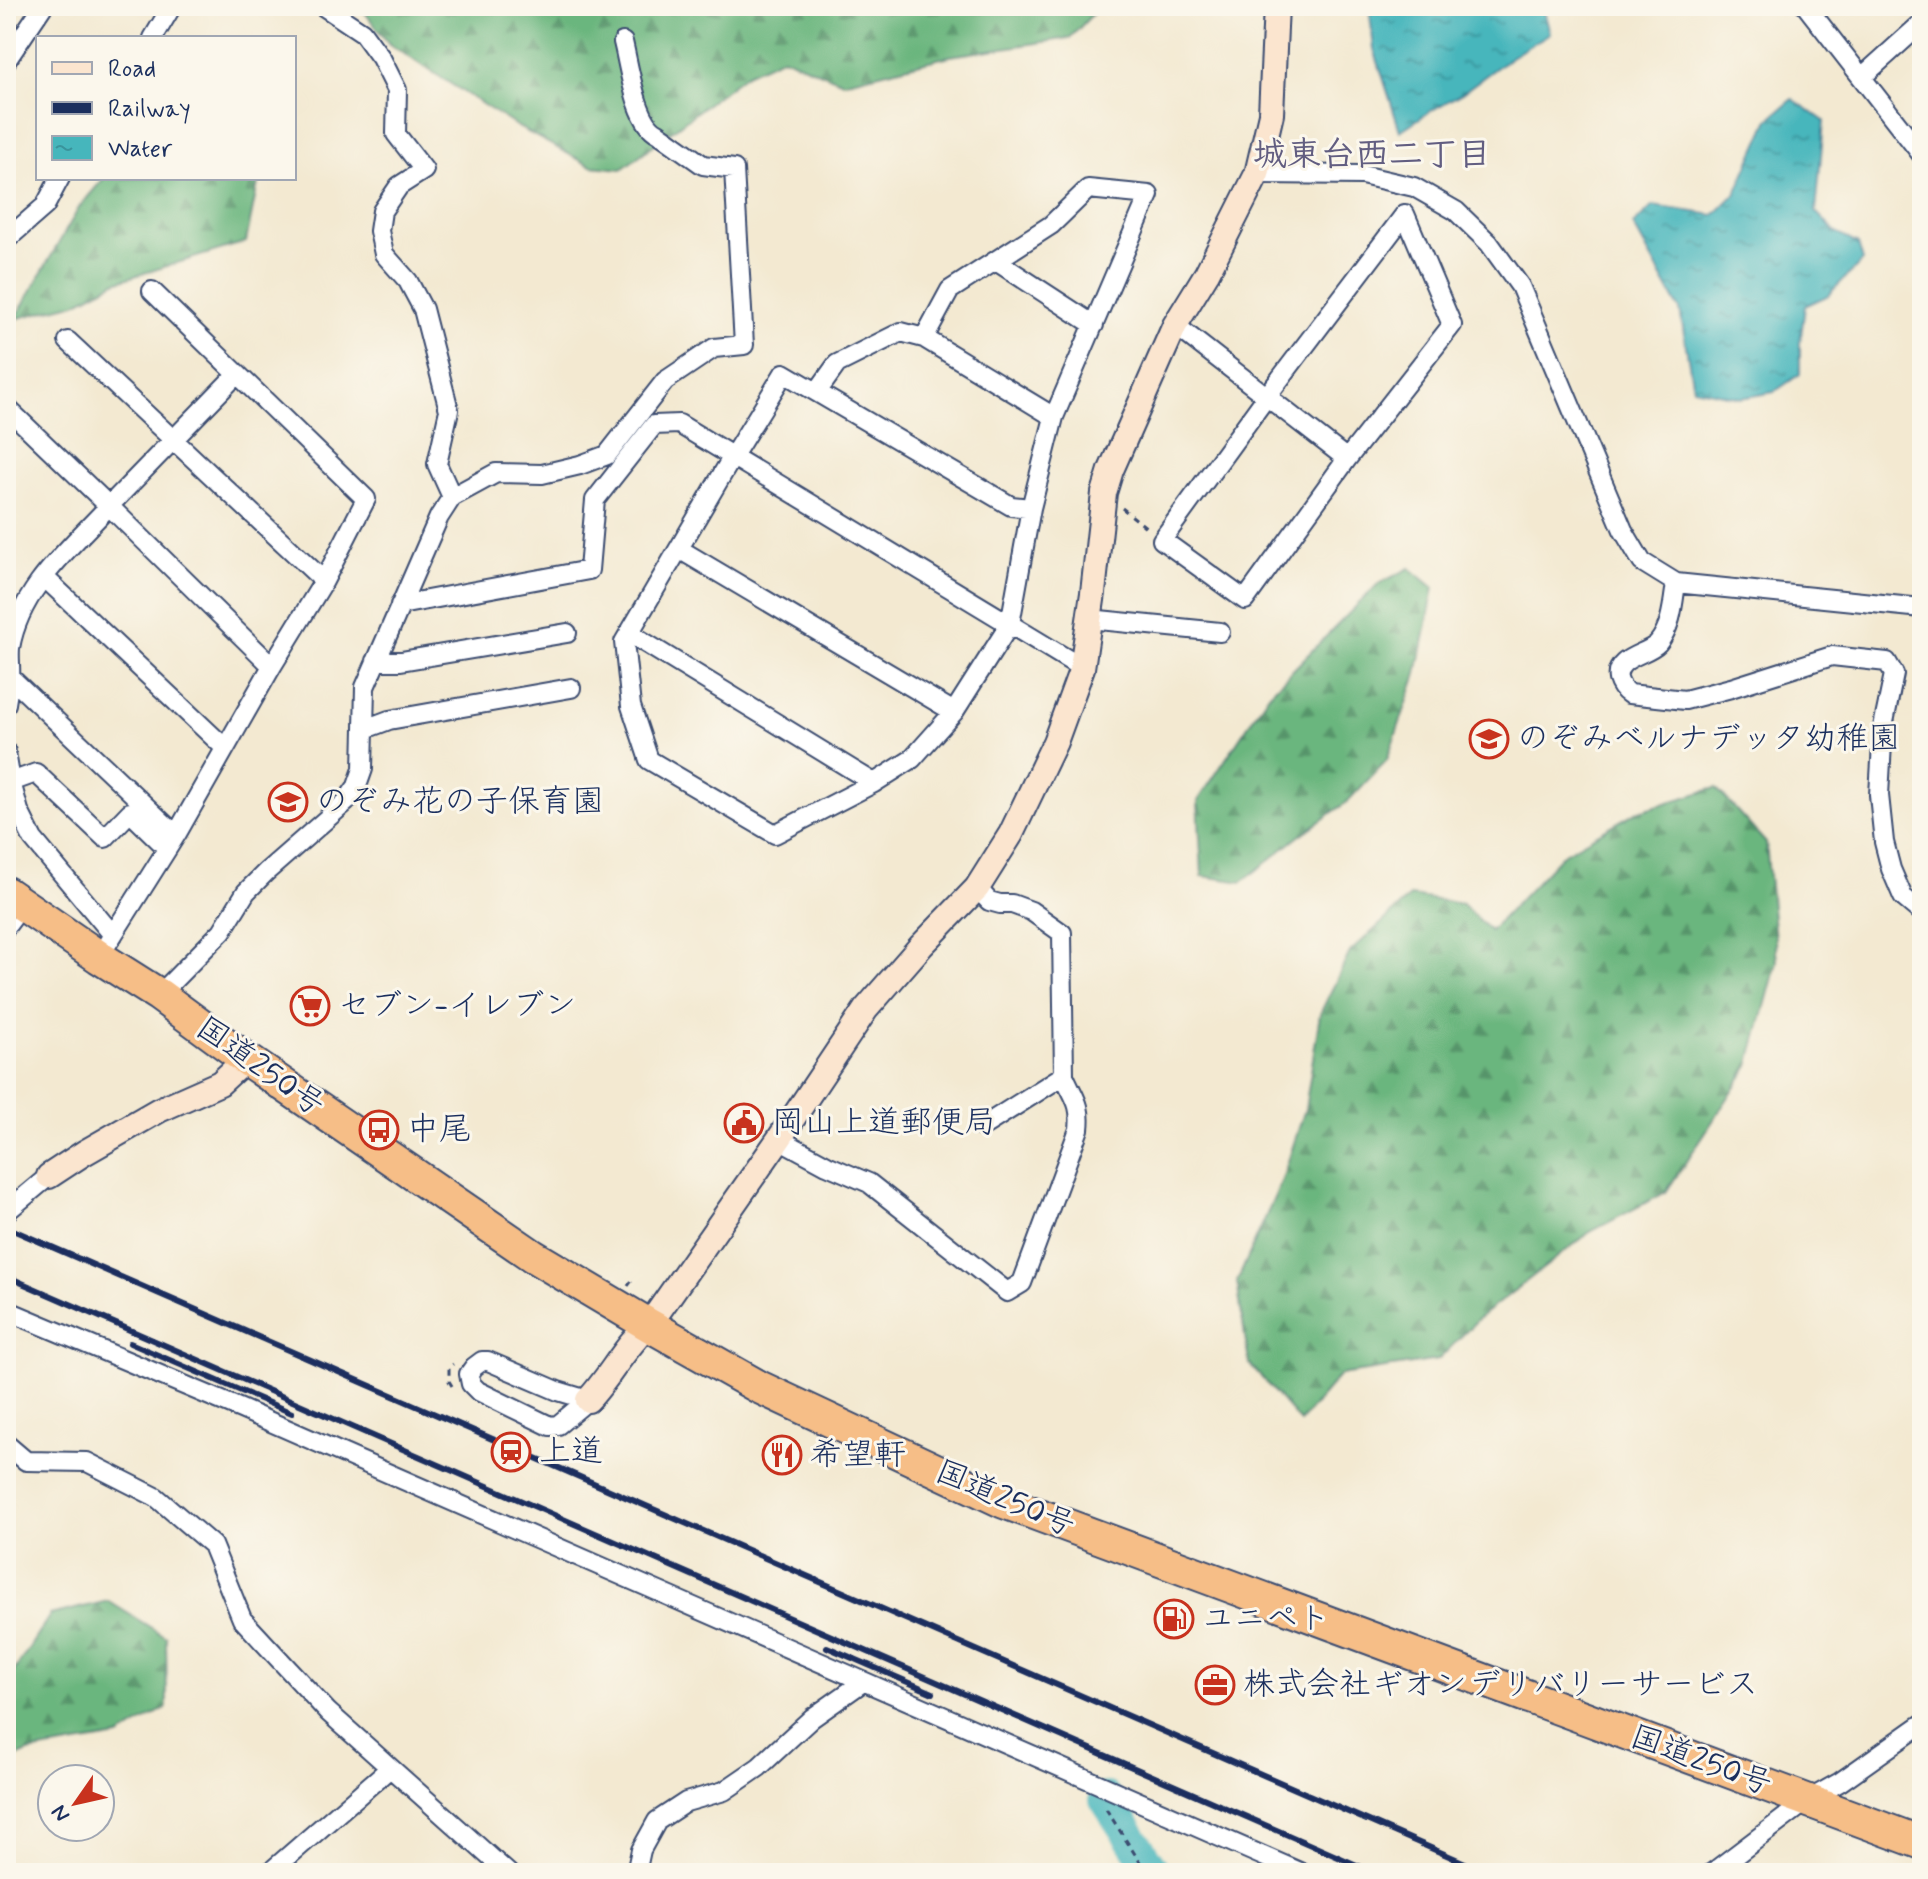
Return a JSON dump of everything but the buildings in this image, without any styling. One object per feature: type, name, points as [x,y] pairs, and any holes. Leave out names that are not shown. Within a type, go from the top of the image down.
[{"type":"highway","name":"国道250号","points":[[16,900],[106,946],[159,995],[246,1059],[533,1256],[759,1387],[1004,1502],[1922,1843]]},
{"type":"street","points":[[6,61],[43,6]]},
{"type":"street","points":[[154,36],[172,6]]},
{"type":"street","points":[[323,6],[362,32],[381,58],[397,90],[396,134],[424,170],[399,186],[382,211],[379,231],[384,254],[408,281],[423,309],[449,410],[437,464],[452,497]]},
{"type":"street","points":[[588,1400],[558,1391],[488,1361],[482,1361],[469,1374],[471,1384],[478,1391],[550,1426],[558,1425],[588,1400],[633,1339],[649,1325],[866,1009],[977,888],[1011,834],[1049,755],[1082,668],[1104,493],[1111,470],[1175,325],[1207,273],[1257,174],[1271,114],[1276,6]]},
{"type":"street","points":[[1806,6],[1922,155]]},
{"type":"street","points":[[1862,77],[1922,23]]},
{"type":"street","points":[[159,995],[222,931],[246,892],[346,802],[357,786],[363,769],[365,687],[439,517],[452,497],[496,473],[542,474],[607,455],[665,381],[714,348],[744,345],[734,169],[703,165],[651,129],[641,112],[623,42]]},
{"type":"street","points":[[1257,174],[1362,175],[1414,187],[1456,211],[1489,243],[1520,286],[1623,530],[1642,562],[1676,583],[1922,608]]},
{"type":"street","points":[[6,240],[45,206],[59,180]]},
{"type":"street","points":[[924,338],[950,290],[1051,225],[1088,189],[1149,195],[1054,417],[1031,508],[1010,624],[954,712],[912,759],[874,783],[775,834],[649,760],[631,706],[624,642],[784,373],[1011,506],[1031,508]]},
{"type":"street","points":[[1405,214],[1452,325],[1347,459],[1245,600],[1162,540],[1267,396],[1405,214]]},
{"type":"street","points":[[996,261],[1094,325]]},
{"type":"street","points":[[6,752],[19,811],[33,839],[106,946],[172,842],[324,581],[366,499],[152,291]]},
{"type":"street","points":[[1175,325],[1347,459]]},
{"type":"street","points":[[817,392],[837,364],[901,332],[924,338],[1054,417]]},
{"type":"street","points":[[68,341],[324,581]]},
{"type":"street","points":[[6,704],[10,650],[16,627],[27,602],[44,577],[237,374]]},
{"type":"street","points":[[6,407],[272,666]]},
{"type":"street","points":[[400,605],[589,570],[595,500],[654,425],[679,424],[1082,668]]},
{"type":"street","points":[[679,549],[954,712]]},
{"type":"street","points":[[44,577],[225,748]]},
{"type":"street","points":[[1676,583],[1671,619],[1657,644],[1619,668],[1619,682],[1629,694],[1685,700],[1832,656],[1887,662],[1894,674],[1883,727],[1879,795],[1884,842],[1903,897],[1922,913]]},
{"type":"street","points":[[1089,619],[1220,632]]},
{"type":"street","points":[[376,661],[401,661],[567,633]]},
{"type":"street","points":[[629,633],[874,783]]},
{"type":"street","points":[[10,677],[172,842]]},
{"type":"street","points":[[365,729],[389,720],[571,688]]},
{"type":"street","points":[[11,782],[36,773],[105,838],[130,812],[172,842]]},
{"type":"street","points":[[779,1139],[869,1183],[1007,1292],[1022,1283],[1079,1129],[1081,1115],[1064,1075],[1062,933],[1031,911],[1012,904],[989,901],[977,888]]},
{"type":"street","points":[[6,1212],[49,1176],[96,1145],[146,1117],[220,1083],[246,1059]]},
{"type":"street","points":[[982,1127],[1064,1075]]},
{"type":"street","points":[[6,1310],[241,1409],[1302,1873]]},
{"type":"street","points":[[6,1444],[26,1461],[87,1462],[156,1497],[212,1545],[242,1619],[328,1712],[508,1873]]},
{"type":"street","points":[[636,1873],[641,1850],[657,1821],[686,1802],[724,1791],[759,1767],[812,1718],[863,1682]]},
{"type":"street","points":[[1712,1873],[1808,1800],[1840,1782],[1922,1724]]},
{"type":"street","points":[[269,1873],[390,1768]]},
{"type":"lane","points":[[6,934],[16,900]]},
{"type":"path","points":[[1104,493],[1162,540]]},
{"type":"path","points":[[1088,1780],[1147,1873]]},
{"type":"green space","points":[[360,6],[1100,6],[1070,38],[950,56],[843,82],[783,57],[746,74],[622,169],[591,166],[516,126],[389,44]]},
{"type":"green space","points":[[102,180],[259,180],[246,242],[115,282],[76,303],[15,319],[80,206]]},
{"type":"green space","points":[[1410,568],[1434,588],[1417,674],[1387,760],[1347,802],[1242,882],[1202,876],[1198,801],[1269,694],[1378,584]]},
{"type":"green space","points":[[1716,788],[1766,843],[1777,962],[1749,1066],[1666,1192],[1590,1232],[1479,1318],[1438,1360],[1340,1375],[1300,1422],[1249,1363],[1237,1282],[1282,1180],[1305,1109],[1320,1014],[1350,952],[1411,896],[1462,904],[1490,931],[1564,853],[1636,812]]},
{"type":"green space","points":[[108,1601],[166,1637],[167,1707],[119,1737],[28,1752],[6,1762],[6,1684],[50,1615]]},
{"type":"water","points":[[1369,6],[1540,6],[1550,33],[1400,131],[1374,49]]},
{"type":"water","points":[[1793,99],[1824,121],[1816,212],[1836,233],[1858,244],[1863,261],[1827,296],[1805,306],[1800,374],[1774,392],[1741,398],[1693,388],[1680,310],[1633,225],[1653,206],[1714,215],[1736,193],[1769,119]]},
{"type":"waterway","points":[[1106,1799],[1154,1873]]},
{"type":"railway","points":[[6,1227],[1488,1873]]},
{"type":"railway","points":[[6,1276],[1375,1873]]},
{"type":"railway","points":[[130,1343],[292,1413]]},
{"type":"railway","points":[[827,1647],[933,1693]]},
{"type":"place","name":"のぞみベルナデッタ幼稚園","points":[[1489,739]]},
{"type":"place","name":"のぞみ花の子保育園","points":[[288,802]]},
{"type":"place","name":"セブン-イレブン","points":[[310,1006]]},
{"type":"place","name":"岡山上道郵便局","points":[[744,1123]]},
{"type":"place","name":"中尾","points":[[379,1130]]},
{"type":"place","name":"上道","points":[[511,1452]]},
{"type":"place","name":"希望軒","points":[[782,1455]]},
{"type":"place","name":"ユニペト","points":[[1174,1619]]},
{"type":"place","name":"株式会社ギオンデリバリーサービス","points":[[1215,1685]]},
{"type":"district","name":"城東台西二丁目","points":[[1372,155]]}]
